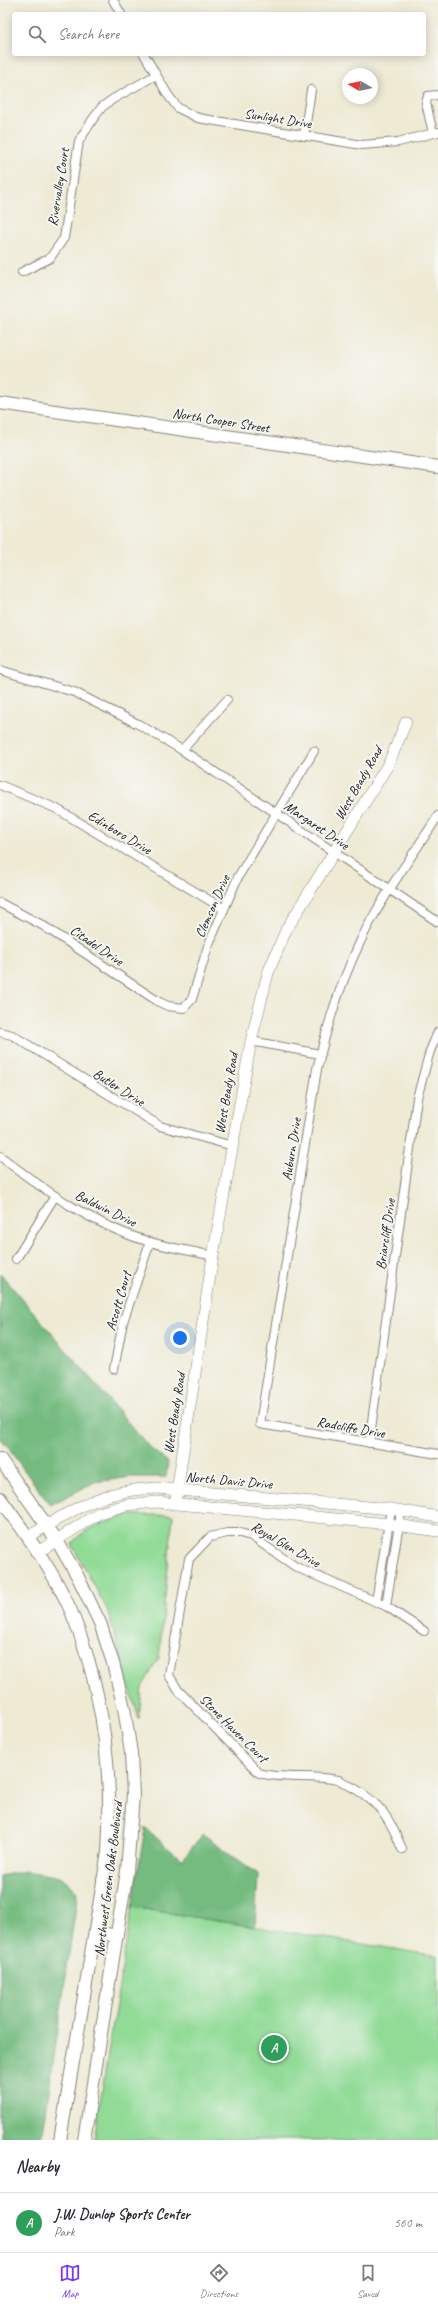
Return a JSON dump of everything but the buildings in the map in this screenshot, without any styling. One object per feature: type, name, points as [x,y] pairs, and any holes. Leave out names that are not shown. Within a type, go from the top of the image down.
[{"type":"main road","name":"North Cooper Street","points":[[0,403],[438,467]]},
{"type":"main road","name":"Northwest Green Oaks Boulevard","points":[[0,1459],[56,1539],[78,1577],[100,1623],[124,1708],[131,1753],[133,1795],[131,1829],[117,1936],[84,2140]]},
{"type":"main road","name":"Northwest Green Oaks Boulevard","points":[[0,1498],[38,1552],[70,1610],[95,1680],[107,1744],[110,1820],[108,1852],[60,2140]]},
{"type":"main road","points":[[95,1932],[117,1936]]},
{"type":"street","points":[[113,0],[120,12]]},
{"type":"street","name":"Sunlight Drive","points":[[145,56],[178,108],[198,118],[362,145],[398,142],[436,133]]},
{"type":"street","name":"Rivervalley Court","points":[[22,272],[50,258],[64,238],[79,141],[93,119],[102,107],[113,99],[156,75]]},
{"type":"street","points":[[304,136],[311,90]]},
{"type":"street","points":[[436,133],[426,103],[428,96],[438,95]]},
{"type":"street","name":"Margaret Drive","points":[[0,670],[74,692],[138,724],[182,750],[438,922]]},
{"type":"street","points":[[182,750],[227,700]]},
{"type":"street","name":"West Beady Road","points":[[175,1504],[213,1256],[251,1041],[268,973],[286,930],[389,763],[406,722]]},
{"type":"street","name":"Clemson Drive","points":[[179,1008],[184,1008],[192,999],[208,946],[238,877],[314,751]]},
{"type":"street","name":"Edinboro Drive","points":[[0,785],[55,808],[224,909]]},
{"type":"street","name":"Auburn Drive","points":[[260,1424],[320,1054],[340,986],[362,938],[438,816]]},
{"type":"street","name":"Citadel Drive","points":[[0,903],[42,925],[159,1002],[168,1006],[179,1008]]},
{"type":"street","name":"Butler Drive","points":[[0,1032],[12,1035],[160,1126],[233,1146]]},
{"type":"street","name":"Briarcliff Drive","points":[[369,1443],[417,1098],[430,1051],[438,1032]]},
{"type":"street","points":[[251,1041],[320,1054]]},
{"type":"street","name":"Baldwin Drive","points":[[0,1156],[55,1196],[88,1215],[150,1242],[213,1256]]},
{"type":"street","points":[[16,1259],[55,1196]]},
{"type":"street","name":"Ascott Court","points":[[114,1369],[123,1322],[150,1242]]},
{"type":"street","name":"Radcliffe Drive","points":[[260,1424],[438,1454]]},
{"type":"street","name":"North Davis Drive","points":[[28,1537],[93,1500],[123,1491],[156,1488],[396,1510],[438,1517]]},
{"type":"street","name":"North Davis Drive","points":[[38,1552],[56,1539],[99,1513],[126,1505],[156,1502],[394,1524],[438,1532]]},
{"type":"street","points":[[386,1606],[396,1510]]},
{"type":"street","points":[[376,1602],[394,1524]]},
{"type":"street","name":"Royal Glen Drive","points":[[169,1676],[189,1559],[198,1547],[210,1537],[227,1533],[240,1533],[251,1536],[296,1567],[386,1606],[424,1631]]},
{"type":"street","name":"Stone Haven Court","points":[[169,1676],[178,1690],[259,1773],[272,1777],[339,1780],[365,1795],[381,1808],[392,1824],[402,1849]]},
{"type":"green space","points":[[0,1273],[150,1448],[168,1462],[166,1477],[131,1477],[95,1482],[50,1505],[0,1437]]},
{"type":"green space","points":[[129,1515],[173,1515],[159,1658],[142,1687],[139,1719],[107,1609],[72,1545],[81,1534],[88,1530],[106,1522]]},
{"type":"green space","points":[[145,1828],[182,1860],[203,1834],[258,1874],[255,1927],[132,1907]]},
{"type":"green space","points":[[26,1871],[62,1877],[78,1892],[42,2140],[0,2140],[0,1876]]},
{"type":"green space","points":[[132,1907],[438,1956],[438,2140],[94,2140]]},
{"type":"place","name":"J.W. Dunlop Sports Center","points":[[274,2048]]}]
